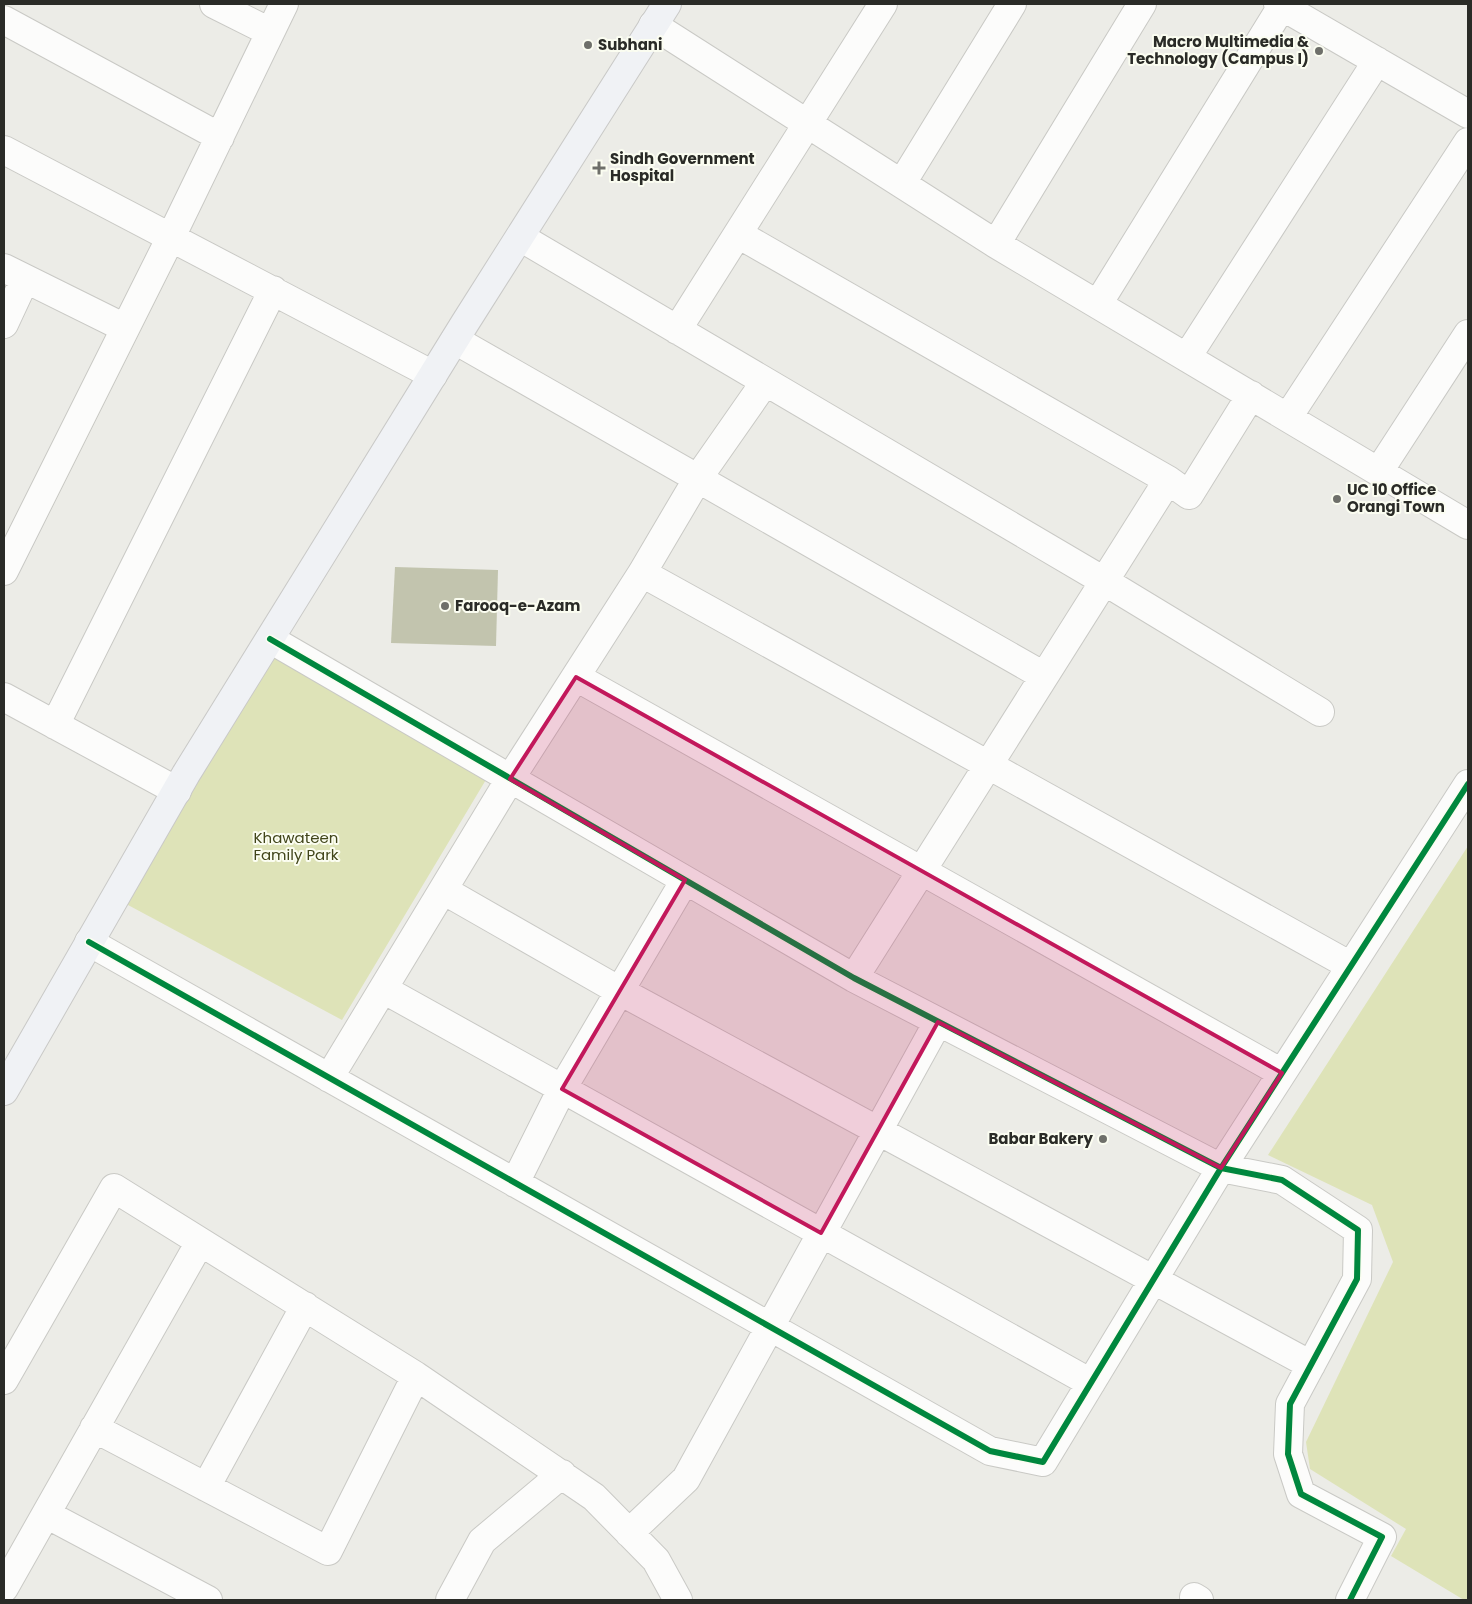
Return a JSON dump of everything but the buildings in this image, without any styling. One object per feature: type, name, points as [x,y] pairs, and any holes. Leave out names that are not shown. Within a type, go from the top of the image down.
[{"type":"main road","points":[[4,1091],[177,791],[454,340],[660,14]]},
{"type":"street","points":[[214,4],[270,32]]},
{"type":"street","points":[[4,571],[171,237],[284,4]]},
{"type":"street","points":[[677,330],[809,124],[883,4]]},
{"type":"street","points":[[902,183],[1012,4]]},
{"type":"street","points":[[996,244],[1142,4]]},
{"type":"street","points":[[1098,304],[1280,5],[1468,114]]},
{"type":"street","points":[[660,14],[809,124],[996,244],[1468,524]]},
{"type":"street","points":[[4,20],[220,137]]},
{"type":"street","points":[[1187,357],[1377,61]]},
{"type":"street","points":[[1288,417],[1468,142]]},
{"type":"street","points":[[4,150],[433,375]]},
{"type":"street","points":[[738,234],[1168,480],[1189,495],[1251,396]]},
{"type":"street","points":[[520,237],[1104,581],[1320,712]]},
{"type":"street","points":[[4,324],[15,274],[125,328]]},
{"type":"street","points":[[55,725],[273,290]]},
{"type":"street","points":[[1379,471],[1468,334]]},
{"type":"street","points":[[454,340],[1044,676]]},
{"type":"street","points":[[329,1078],[510,779],[642,573],[698,478],[765,382]]},
{"type":"street","points":[[854,978],[1168,480]]},
{"type":"street","points":[[642,573],[1351,966]]},
{"type":"street","points":[[270,639],[854,978],[1221,1168],[1282,1180],[1358,1230],[1356,1279],[1290,1404],[1288,1454],[1301,1494],[1382,1537],[1350,1600]]},
{"type":"street","points":[[576,677],[1282,1073]]},
{"type":"street","points":[[4,697],[177,791]]},
{"type":"street","points":[[89,942],[990,1451],[1043,1462],[1221,1168],[1468,784]]},
{"type":"street","points":[[515,1183],[562,1089],[618,990],[685,880]]},
{"type":"street","points":[[443,890],[618,990],[1311,1365]]},
{"type":"street","points":[[383,989],[1091,1383]]},
{"type":"street","points":[[629,1533],[686,1478],[938,1022]]},
{"type":"street","points":[[4,1380],[114,1188],[416,1376],[594,1497],[656,1560],[678,1600]]},
{"type":"street","points":[[4,1588],[200,1242]]},
{"type":"street","points":[[206,1487],[305,1306]]},
{"type":"street","points":[[94,1428],[328,1551],[416,1376]]},
{"type":"street","points":[[450,1600],[482,1541],[562,1474]]},
{"type":"street","points":[[46,1514],[208,1600]]},
{"type":"highlighted area","points":[[576,677],[1282,1073],[1221,1168],[938,1022],[821,1233],[562,1089],[685,880],[510,779]]},
{"type":"green space","name":"Khawateen Family Park","points":[[270,639],[493,768],[342,1020],[115,898]]},
{"type":"green space","points":[[1468,846],[1468,1600],[1464,1600],[1391,1556],[1406,1529],[1310,1469],[1306,1442],[1393,1262],[1372,1205],[1268,1155]]},
{"type":"cycle path","points":[[270,639],[854,978],[1221,1168],[1282,1180],[1358,1230],[1357,1279],[1290,1404],[1288,1454],[1301,1494],[1382,1537],[1350,1600]]},
{"type":"cycle path","points":[[89,942],[990,1451],[1043,1462],[1221,1168],[1468,784]]},
{"type":"place","name":"Subhani","points":[[588,45]]},
{"type":"place","name":"Macro Multimedia & Technology (Campus I)","points":[[1319,51]]},
{"type":"place","name":"Sindh Government Hospital","points":[[599,168]]},
{"type":"place","name":"UC 10 Office Orangi Town","points":[[1337,499]]},
{"type":"place","name":"Farooq-e-Azam","points":[[445,606]]},
{"type":"place","name":"Babar Bakery","points":[[1103,1139]]}]
